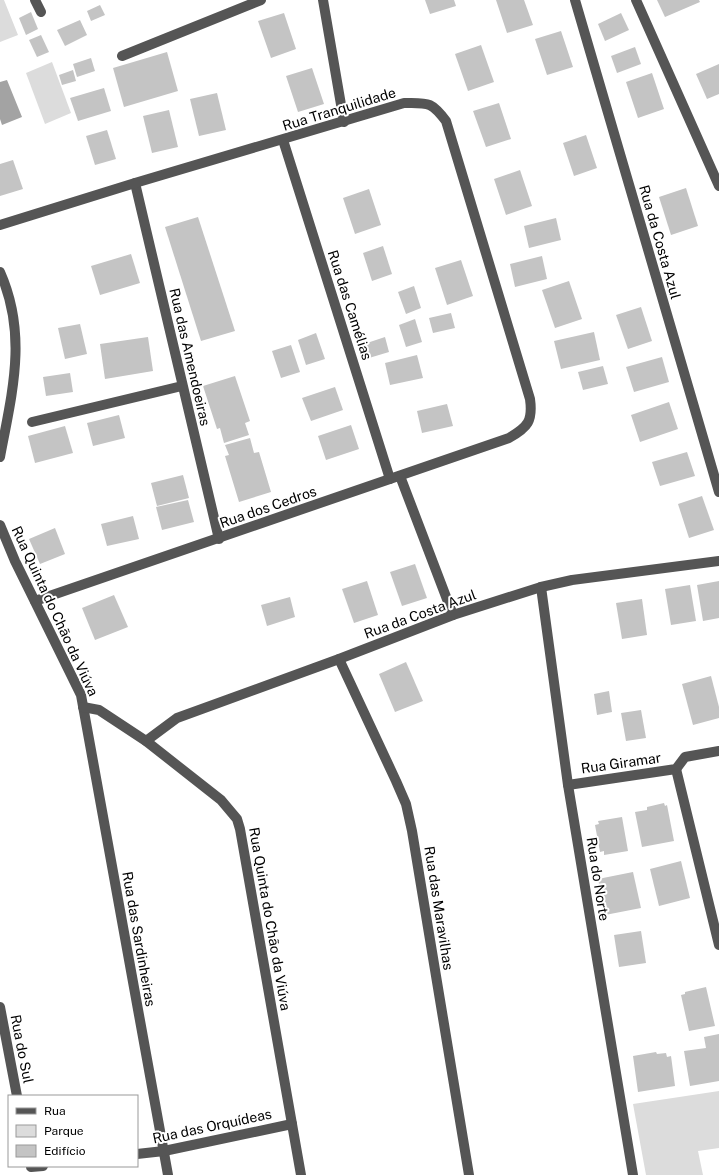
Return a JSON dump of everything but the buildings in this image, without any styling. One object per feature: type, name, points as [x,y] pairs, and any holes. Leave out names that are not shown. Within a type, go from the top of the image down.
[{"type":"street","points":[[35,0],[41,12]]},
{"type":"street","points":[[122,56],[261,0]]},
{"type":"street","points":[[323,0],[344,122]]},
{"type":"street","name":"Rua da Costa Azul","points":[[575,0],[719,492]]},
{"type":"street","points":[[636,0],[719,186]]},
{"type":"street","name":"Rua Tranquilidade","points":[[0,225],[135,182],[283,140],[404,103],[425,103],[436,108],[446,121],[530,399],[531,410],[529,422],[522,431],[509,438]]},
{"type":"street","name":"Rua das Camélias","points":[[283,140],[395,478],[452,615]]},
{"type":"street","name":"Rua das Amendoeiras","points":[[135,182],[219,539]]},
{"type":"street","points":[[0,272],[14,314],[17,340],[16,369],[0,457]]},
{"type":"street","points":[[32,422],[182,386]]},
{"type":"street","name":"Rua dos Cedros","points":[[35,601],[219,539],[509,438]]},
{"type":"street","name":"Rua Quinta do Chão da Viúva","points":[[0,525],[15,561],[76,683],[83,707],[99,710],[146,741],[221,800],[237,819],[242,836],[301,1175]]},
{"type":"street","name":"Rua da Costa Azul","points":[[146,741],[176,718],[339,659],[452,615],[541,587],[572,580],[719,561]]},
{"type":"street","name":"Rua do Norte","points":[[541,587],[568,785],[633,1175]]},
{"type":"street","name":"Rua das Maravilhas","points":[[339,659],[406,804],[412,831],[469,1175]]},
{"type":"street","name":"Rua das Sardinheiras","points":[[83,707],[168,1175]]},
{"type":"street","name":"Rua Giramar","points":[[568,785],[676,769],[685,757],[719,751]]},
{"type":"street","points":[[676,769],[719,945]]},
{"type":"street","name":"Rua do Sul","points":[[0,1007],[17,1095]]},
{"type":"street","name":"Rua das Orquídeas","points":[[138,1154],[164,1151],[292,1124]]},
{"type":"green space","points":[[0,0],[4,0],[18,35],[0,42]]},
{"type":"green space","points":[[52,62],[71,113],[45,124],[26,73]]},
{"type":"green space","points":[[719,1091],[719,1148],[698,1151],[703,1175],[646,1175],[633,1104]]},
{"type":"shaded area","points":[[7,80],[22,117],[2,125],[0,119],[0,82]]}]
